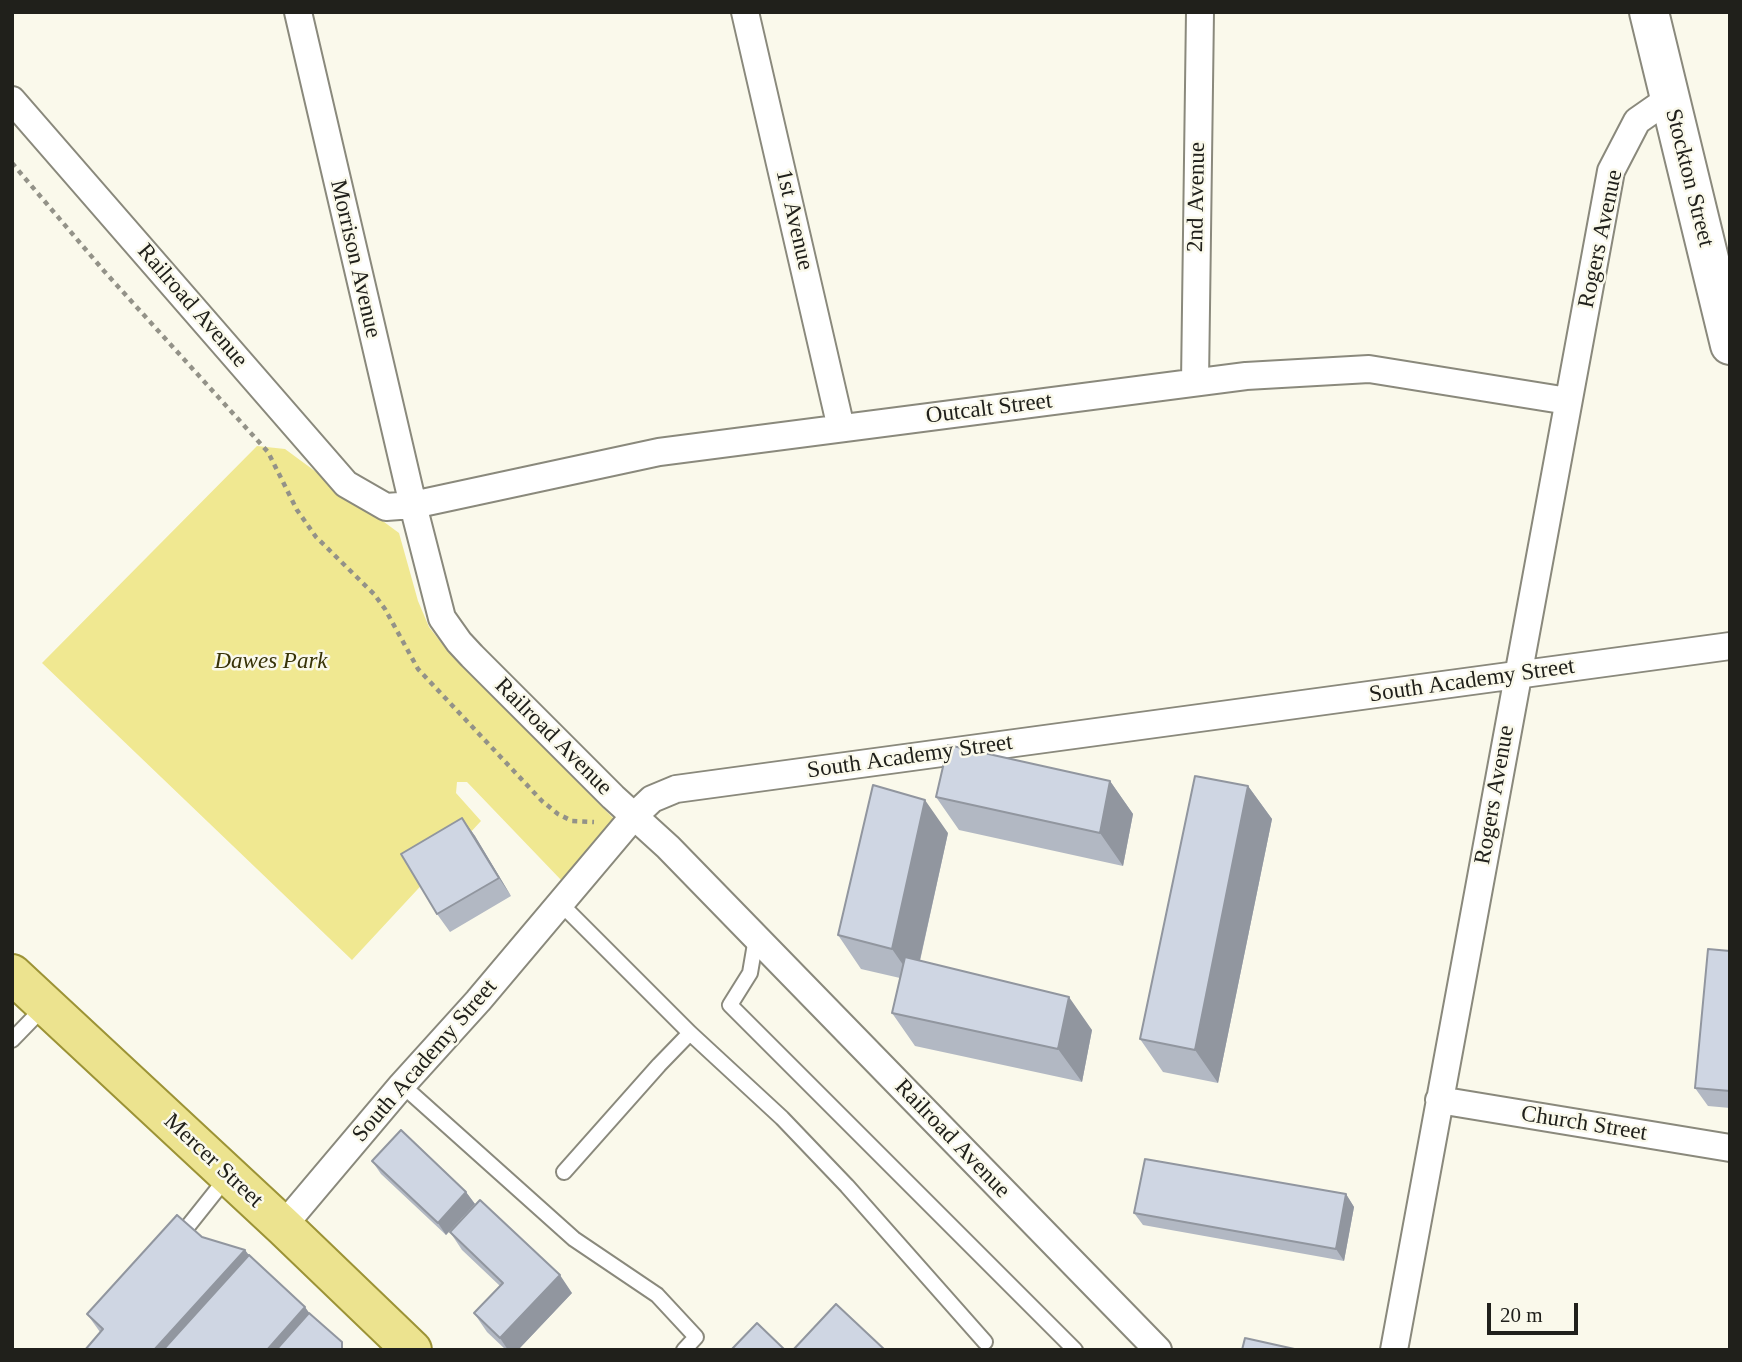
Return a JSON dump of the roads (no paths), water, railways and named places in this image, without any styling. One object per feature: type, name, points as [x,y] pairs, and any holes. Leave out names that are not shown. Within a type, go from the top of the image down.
[{"type":"main road","name":"Stockton Street","points":[[1649,12],[1730,345]]},
{"type":"main road","name":"Mercer Street","points":[[12,974],[283,1226],[379,1334],[412,1350]]},
{"type":"street","name":"Morrison Avenue","points":[[298,12],[413,505]]},
{"type":"street","name":"1st Avenue","points":[[745,12],[841,428]]},
{"type":"street","name":"2nd Avenue","points":[[1195,382],[1200,12]]},
{"type":"street","name":"Rogers Avenue","points":[[1394,1350],[1611,171],[1637,121],[1670,98]]},
{"type":"street","name":"Railroad Avenue","points":[[12,100],[346,484],[386,507],[413,505],[442,618],[459,642],[755,938],[1158,1350]]},
{"type":"street","name":"Outcalt Street","points":[[413,505],[659,452],[1195,382],[1306,371],[1369,369],[1568,401]]},
{"type":"street","name":"South Academy Street","points":[[283,1226],[634,816],[652,799],[676,789],[1730,646]]},
{"type":"street","name":"Church Street","points":[[1439,1100],[1730,1148]]},
{"type":"lane","points":[[560,903],[603,943],[690,1033],[782,1118],[985,1342]]},
{"type":"lane","points":[[755,938],[750,973],[730,1005],[1075,1350]]},
{"type":"lane","points":[[12,1040],[46,1005]]},
{"type":"lane","points":[[564,1172],[690,1033]]},
{"type":"lane","points":[[402,1085],[574,1239],[657,1295],[696,1336],[684,1350]]},
{"type":"lane","points":[[172,1247],[229,1175]]},
{"type":"park label","name":"Dawes Park","points":[[271,662]]}]
